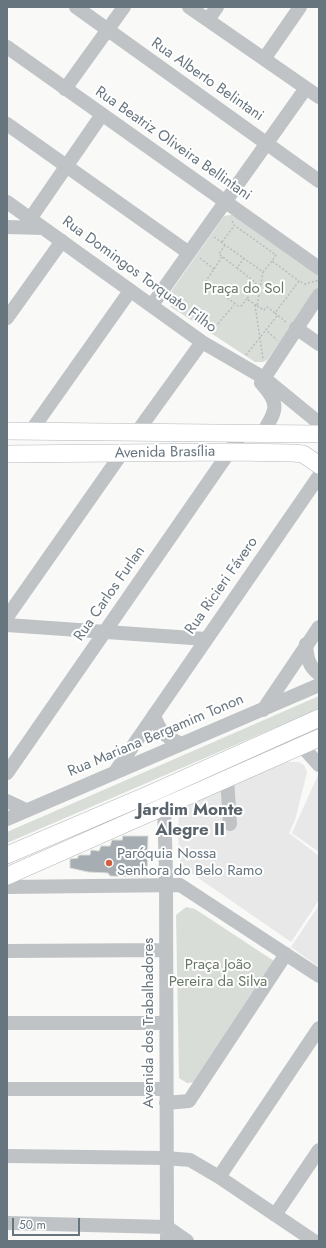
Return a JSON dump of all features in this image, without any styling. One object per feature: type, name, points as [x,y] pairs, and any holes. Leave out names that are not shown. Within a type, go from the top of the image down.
[{"type":"main road","name":"Avenida Brasília","points":[[7,431],[319,434]]},
{"type":"main road","name":"Avenida Brasília","points":[[9,457],[122,453],[230,452],[303,454],[319,465]]},
{"type":"main road","points":[[7,855],[152,793],[319,718]]},
{"type":"main road","points":[[7,876],[319,738]]},
{"type":"main road","points":[[235,775],[236,755]]},
{"type":"street","name":"Rua Alberto Belintani","points":[[76,7],[319,181]]},
{"type":"street","points":[[65,89],[124,7]]},
{"type":"street","points":[[189,7],[319,96]]},
{"type":"street","points":[[208,20],[217,7]]},
{"type":"street","points":[[264,59],[300,7]]},
{"type":"street","name":"Rua Beatriz Oliveira Bellintani","points":[[7,48],[101,116],[225,201],[318,272]]},
{"type":"street","points":[[152,305],[193,254],[225,201],[306,88]]},
{"type":"street","points":[[30,219],[101,116]]},
{"type":"street","points":[[7,124],[193,254]]},
{"type":"street","name":"Rua Domingos Torquato Filho","points":[[7,202],[130,291],[257,371],[319,423]]},
{"type":"street","points":[[7,227],[44,228]]},
{"type":"street","points":[[7,318],[13,299],[62,241]]},
{"type":"street","points":[[257,371],[296,328],[317,290]]},
{"type":"street","points":[[31,431],[130,291]]},
{"type":"street","points":[[296,328],[319,344]]},
{"type":"street","points":[[137,432],[205,337]]},
{"type":"street","name":"Rua Domingos Torquato Filho","points":[[257,371],[272,396],[275,405],[272,415],[262,434]]},
{"type":"street","name":"Rua Carlos Furlan","points":[[7,773],[241,434]]},
{"type":"street","points":[[7,617],[122,453]]},
{"type":"street","name":"Rua Ricieri Fávero","points":[[115,772],[319,476]]},
{"type":"street","points":[[7,625],[206,639]]},
{"type":"street","points":[[263,710],[306,644],[319,627]]},
{"type":"street","points":[[306,644],[307,657],[311,668],[319,674]]},
{"type":"street","name":"Rua Mariana Bergamim Tonon","points":[[7,819],[319,685]]},
{"type":"street","points":[[154,715],[159,729],[168,738],[181,744]]},
{"type":"street","points":[[301,746],[319,764]]},
{"type":"street","points":[[230,824],[235,775]]},
{"type":"street","name":"Avenida dos Trabalhadores","points":[[167,1241],[166,886],[164,806],[174,783]]},
{"type":"street","points":[[152,793],[164,806]]},
{"type":"street","points":[[7,801],[26,810]]},
{"type":"street","points":[[7,887],[180,886],[319,976]]},
{"type":"street","points":[[7,951],[166,950]]},
{"type":"street","points":[[7,1089],[166,1096],[189,1101],[286,954]]},
{"type":"street","points":[[7,1023],[166,1023]]},
{"type":"street","points":[[219,1177],[319,1028]]},
{"type":"street","points":[[275,1215],[319,1150]]},
{"type":"street","points":[[7,1156],[166,1158],[190,1160],[219,1177],[314,1241]]},
{"type":"street","points":[[7,1223],[167,1227],[187,1241]]},
{"type":"path","points":[[232,220],[234,225],[276,255],[263,272],[257,306]]},
{"type":"path","points":[[222,242],[234,225]]},
{"type":"path","points":[[211,234],[263,272]]},
{"type":"path","points":[[222,257],[206,281],[234,305],[241,306],[247,299],[256,283],[219,254],[225,244]]},
{"type":"path","points":[[193,254],[214,269]]},
{"type":"path","points":[[237,268],[244,258]]},
{"type":"path","points":[[272,261],[298,281],[305,284],[319,280]]},
{"type":"path","points":[[317,290],[319,280],[318,272]]},
{"type":"path","points":[[275,313],[298,281]]},
{"type":"path","points":[[247,299],[264,310],[267,307],[296,328]]},
{"type":"path","points":[[255,304],[263,362]]},
{"type":"path","points":[[205,337],[234,305]]},
{"type":"path","points":[[267,360],[263,362],[257,371],[245,356],[277,315]]},
{"type":"path","points":[[266,330],[280,343]]},
{"type":"shaded area","points":[[288,762],[298,762],[304,765],[307,772],[295,820],[289,833],[319,856],[319,900],[291,942],[181,866],[178,829],[179,814],[183,808],[245,779]]},
{"type":"shaded area","points":[[318,775],[319,776],[319,852],[292,833]]},
{"type":"shaded area","points":[[319,905],[319,967],[291,947]]},
{"type":"green space","name":"Praça do Sol","points":[[236,214],[318,275],[319,288],[267,360],[263,362],[255,362],[171,307],[170,293],[224,216]]},
{"type":"green space","points":[[319,696],[319,709],[7,843],[7,832]]},
{"type":"green space","name":"Praça João Pereira da Silva","points":[[186,907],[195,909],[274,961],[197,1082],[187,1083],[179,1078],[176,915]]},
{"type":"building","name":"Paróquia Nossa Senhora do Belo Ramo","points":[[123,836],[148,836],[147,877],[110,876],[108,873],[88,872],[70,868],[70,859],[78,858],[80,855],[90,855],[91,850],[99,851],[101,846],[110,846],[112,840],[122,840]]},
{"type":"place","name":"Paróquia Nossa Senhora do Belo Ramo","points":[[109,863]]},
{"type":"district","name":"Jardim Monte Alegre II","points":[[190,821]]}]
